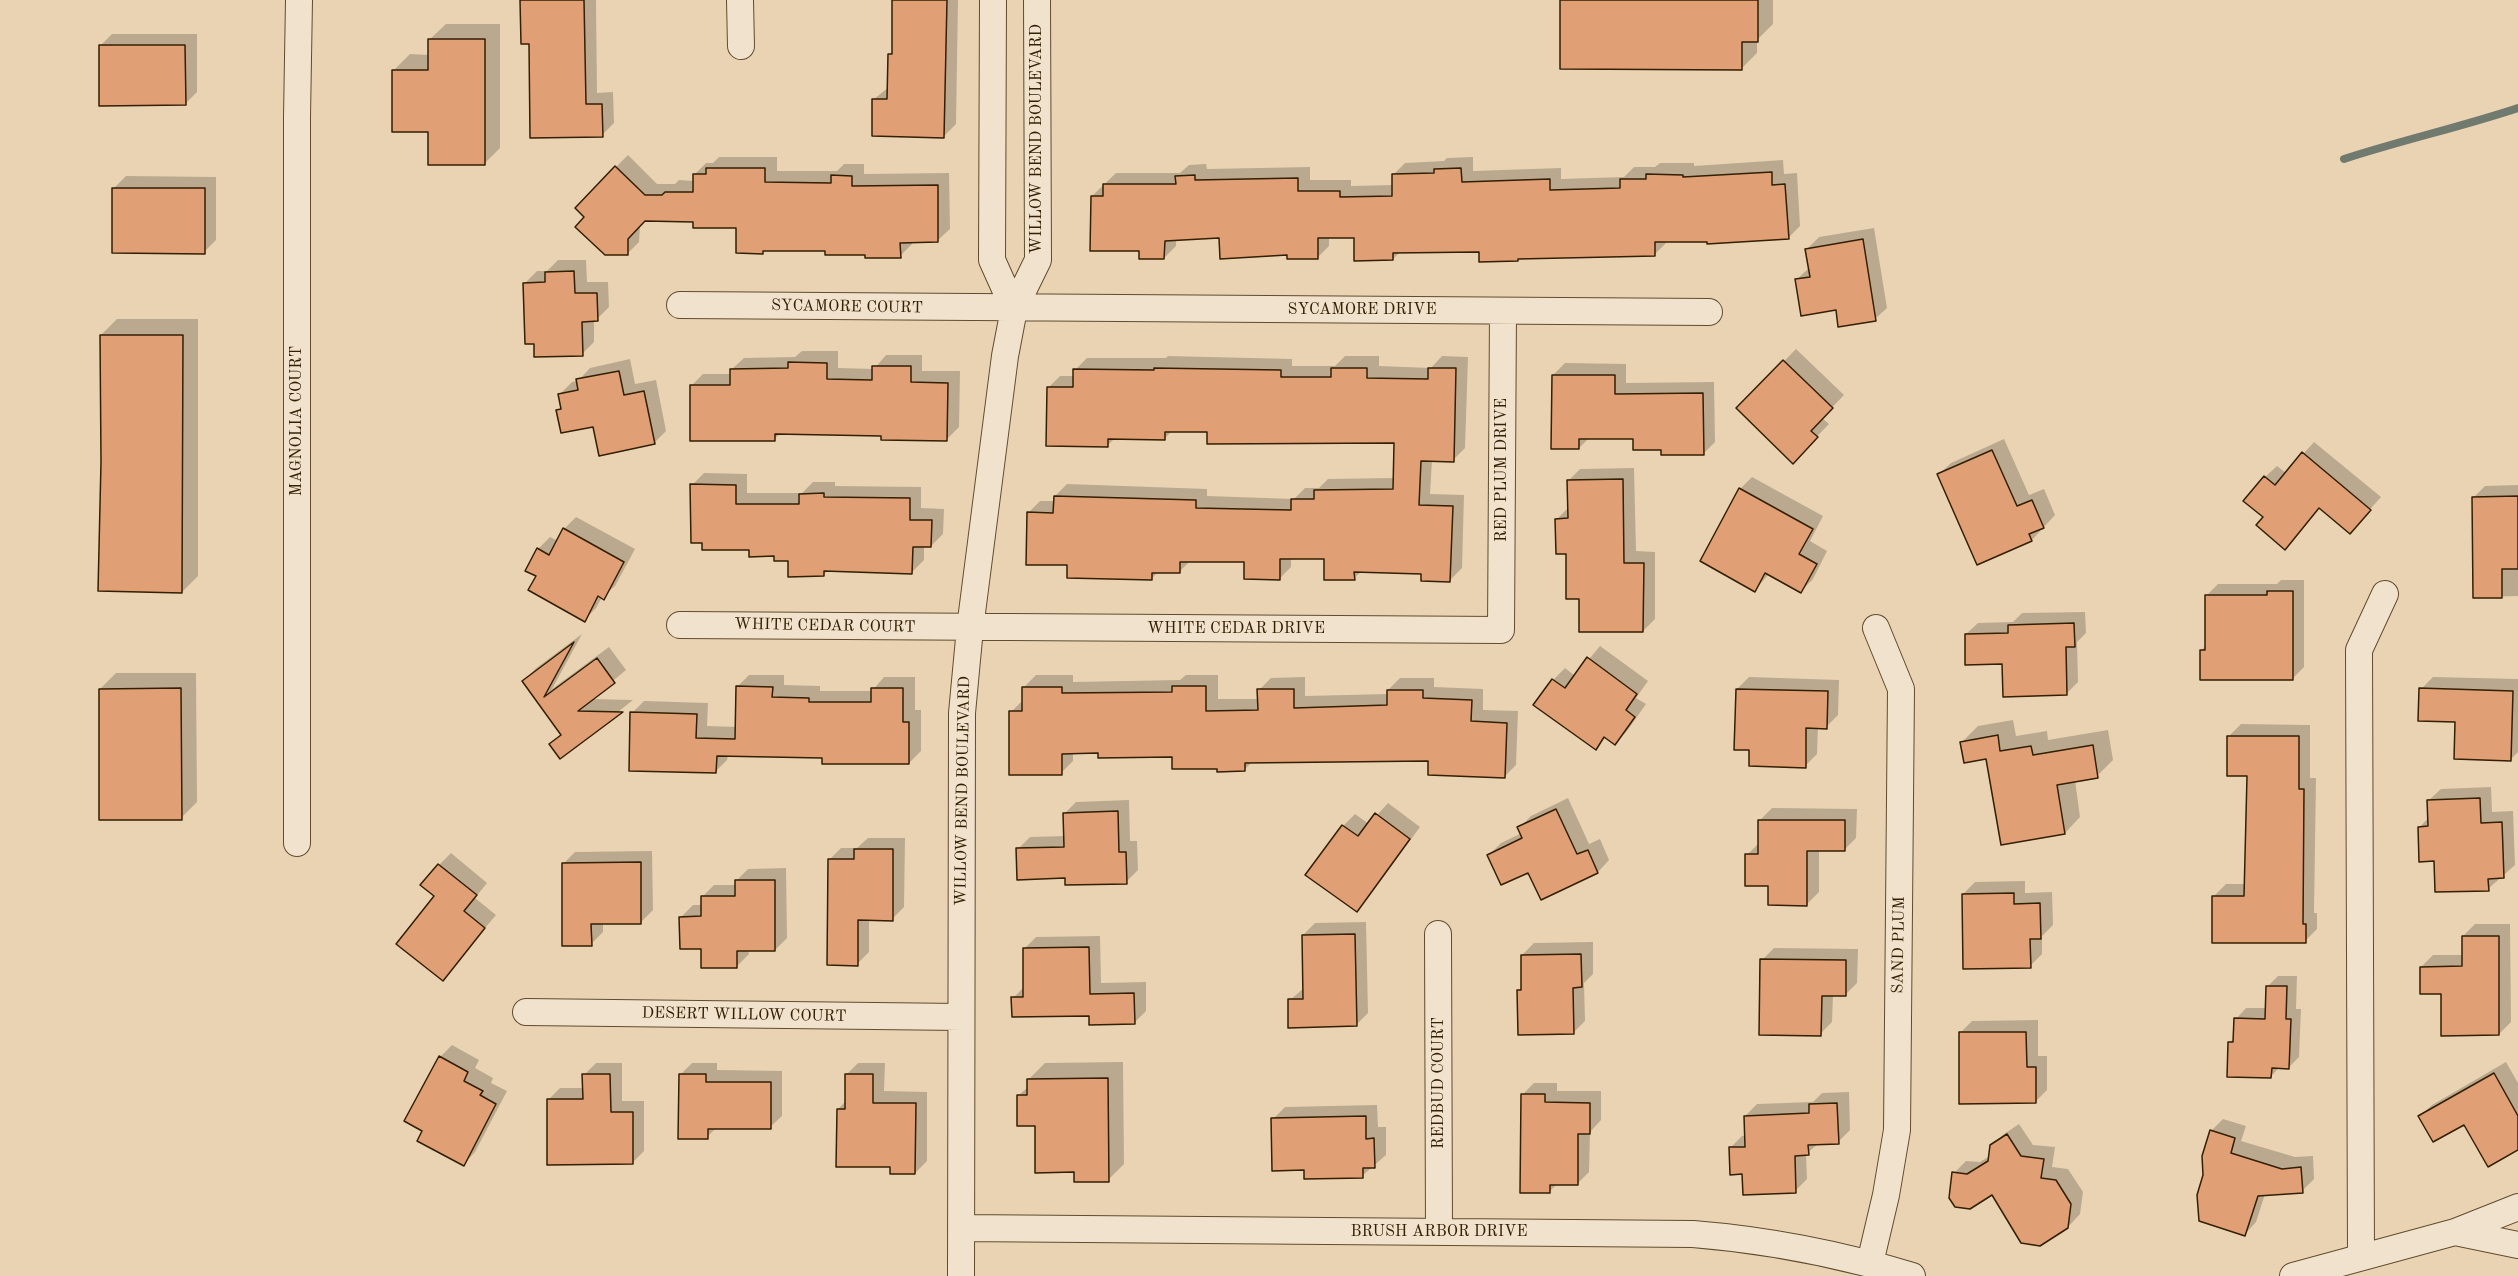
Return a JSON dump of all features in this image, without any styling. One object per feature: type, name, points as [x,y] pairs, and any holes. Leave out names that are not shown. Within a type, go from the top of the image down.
[{"type":"street","name":"MAGNOLIA COURT","points":[[297,843],[299,0]]},
{"type":"street","points":[[740,0],[741,46]]},
{"type":"street","points":[[993,0],[992,260],[1014,309]]},
{"type":"street","name":"WILLOW BEND BOULEVARD","points":[[961,1276],[962,713],[970,628],[1005,356],[1014,309],[1038,260],[1037,0]]},
{"type":"street","name":"SYCAMORE COURT","points":[[680,305],[1014,309]]},
{"type":"street","name":"SYCAMORE DRIVE","points":[[1014,309],[1709,312]]},
{"type":"street","name":"RED PLUM DRIVE","points":[[1501,630],[1503,311]]},
{"type":"street","points":[[2361,1256],[2359,650],[2385,594]]},
{"type":"street","name":"WHITE CEDAR COURT","points":[[680,625],[970,628]]},
{"type":"street","name":"WHITE CEDAR DRIVE","points":[[970,628],[1501,630]]},
{"type":"street","name":"SAND PLUM","points":[[1870,1263],[1886,1195],[1897,1130],[1901,689],[1876,628]]},
{"type":"street","name":"REDBUD COURT","points":[[1438,934],[1439,1232]]},
{"type":"street","name":"DESERT WILLOW COURT","points":[[526,1012],[961,1017]]},
{"type":"street","points":[[2293,1276],[2455,1232],[2518,1207]]},
{"type":"street","name":"BRUSH ARBOR DRIVE","points":[[961,1228],[1693,1234],[1741,1238],[1791,1246],[1870,1263],[1912,1276]]},
{"type":"street","points":[[2455,1232],[2518,1245]]},
{"type":"building","points":[[520,0],[584,0],[586,104],[602,104],[603,137],[530,138],[529,44],[521,44]]},
{"type":"building","points":[[892,0],[947,0],[944,138],[872,136],[872,99],[887,99],[888,54],[892,54]]},
{"type":"building","points":[[1560,0],[1758,0],[1758,42],[1742,42],[1742,70],[1560,69]]},
{"type":"building","points":[[428,39],[485,39],[485,165],[428,165],[428,132],[392,132],[392,70],[428,70]]},
{"type":"building","points":[[99,45],[185,45],[186,105],[99,106]]},
{"type":"building","points":[[615,166],[645,195],[693,192],[693,174],[706,174],[706,168],[765,168],[765,182],[831,183],[831,175],[852,176],[852,186],[938,185],[938,242],[900,243],[901,258],[825,255],[825,251],[736,253],[736,228],[693,228],[693,222],[645,221],[628,239],[628,255],[605,255],[575,227],[584,217],[575,208]]},
{"type":"building","points":[[1461,168],[1462,182],[1550,179],[1550,190],[1620,188],[1620,179],[1646,179],[1646,174],[1683,175],[1683,177],[1772,172],[1772,185],[1785,184],[1789,239],[1707,244],[1707,242],[1655,242],[1655,256],[1479,262],[1479,252],[1393,253],[1393,260],[1354,261],[1354,238],[1318,238],[1318,259],[1287,259],[1287,255],[1220,259],[1219,238],[1165,241],[1164,259],[1139,259],[1139,251],[1090,251],[1091,196],[1103,196],[1103,184],[1176,184],[1175,176],[1195,175],[1195,180],[1298,178],[1298,191],[1340,191],[1340,197],[1392,196],[1392,174],[1434,173],[1434,169]]},
{"type":"building","points":[[112,188],[205,188],[205,254],[112,253]]},
{"type":"building","points":[[1863,239],[1876,321],[1838,327],[1836,310],[1801,316],[1795,279],[1810,277],[1805,249]]},
{"type":"building","points":[[574,271],[575,293],[597,293],[598,321],[582,322],[583,356],[534,357],[534,344],[525,344],[523,283],[545,282],[545,272]]},
{"type":"building","points":[[100,335],[183,335],[182,593],[98,591],[101,462]]},
{"type":"building","points":[[1783,360],[1833,408],[1811,431],[1818,437],[1793,464],[1736,408]]},
{"type":"building","points":[[788,362],[827,363],[827,379],[872,380],[872,366],[911,366],[911,382],[948,383],[947,441],[881,440],[881,436],[775,434],[775,441],[690,441],[690,385],[730,385],[730,369],[788,368]]},
{"type":"building","points":[[1154,368],[1281,370],[1281,377],[1331,377],[1331,368],[1367,368],[1367,378],[1428,379],[1428,368],[1456,368],[1454,462],[1421,461],[1419,505],[1453,506],[1450,582],[1421,581],[1421,574],[1354,572],[1355,580],[1324,580],[1324,559],[1280,559],[1280,580],[1244,579],[1244,562],[1180,562],[1180,573],[1152,573],[1152,580],[1067,578],[1067,565],[1026,565],[1027,512],[1053,513],[1054,496],[1196,500],[1196,508],[1291,510],[1291,499],[1314,499],[1314,490],[1393,489],[1394,443],[1207,444],[1207,432],[1165,432],[1165,440],[1108,439],[1108,447],[1046,446],[1047,387],[1073,387],[1073,369],[1154,370]]},
{"type":"building","points":[[619,371],[624,395],[644,391],[655,444],[599,456],[593,427],[561,433],[556,410],[561,409],[558,394],[578,390],[576,379]]},
{"type":"building","points":[[1552,375],[1615,375],[1615,394],[1703,393],[1704,455],[1661,455],[1661,450],[1633,450],[1633,439],[1579,439],[1579,449],[1551,449]]},
{"type":"building","points":[[1992,450],[2017,506],[2032,500],[2044,528],[2029,534],[2032,541],[1977,565],[1937,474]]},
{"type":"building","points":[[2302,452],[2371,510],[2350,534],[2319,508],[2285,550],[2256,525],[2263,517],[2243,501],[2264,476],[2275,485]]},
{"type":"building","points":[[1623,479],[1624,563],[1644,563],[1643,632],[1579,632],[1579,599],[1566,599],[1566,554],[1556,554],[1555,519],[1568,518],[1567,480]]},
{"type":"building","points":[[690,484],[736,485],[736,504],[799,504],[799,494],[824,493],[824,497],[910,498],[910,520],[932,520],[931,547],[913,547],[912,574],[824,571],[824,576],[788,577],[788,561],[774,561],[774,556],[749,557],[749,550],[702,550],[702,543],[691,543]]},
{"type":"building","points":[[1739,488],[1813,529],[1799,554],[1817,564],[1801,593],[1765,573],[1755,592],[1700,561]]},
{"type":"building","points":[[2518,496],[2518,569],[2502,569],[2502,598],[2473,598],[2472,497]]},
{"type":"building","points":[[563,528],[624,562],[604,600],[598,596],[585,622],[528,590],[536,576],[525,571],[537,548],[549,555]]},
{"type":"building","points":[[2267,591],[2293,591],[2293,680],[2200,680],[2200,650],[2205,650],[2205,595],[2267,595]]},
{"type":"building","points":[[2074,623],[2075,647],[2066,647],[2067,695],[2003,697],[2002,664],[1965,665],[1965,634],[2008,633],[2008,625]]},
{"type":"building","points":[[574,642],[544,697],[597,658],[615,683],[578,711],[623,712],[560,759],[549,744],[561,735],[522,681]]},
{"type":"building","points":[[1587,657],[1637,694],[1626,710],[1635,717],[1615,745],[1604,737],[1596,750],[1533,705],[1552,679],[1565,688]]},
{"type":"building","points":[[736,686],[773,687],[772,697],[809,698],[809,702],[871,702],[871,688],[903,688],[903,722],[909,722],[909,764],[822,764],[822,758],[717,756],[716,773],[629,771],[630,712],[697,714],[696,738],[735,739]]},
{"type":"building","points":[[1172,686],[1206,686],[1206,711],[1258,710],[1257,689],[1294,689],[1294,708],[1387,705],[1387,690],[1423,690],[1423,698],[1472,700],[1471,721],[1507,723],[1505,778],[1428,775],[1428,761],[1245,763],[1245,771],[1217,772],[1217,769],[1172,769],[1172,757],[1098,758],[1098,753],[1062,754],[1062,775],[1009,775],[1009,711],[1022,711],[1022,687],[1062,687],[1062,693],[1172,692]]},
{"type":"building","points":[[181,688],[182,820],[99,820],[99,689]]},
{"type":"building","points":[[2419,688],[2513,691],[2511,761],[2454,759],[2455,722],[2418,721]]},
{"type":"building","points":[[1736,689],[1828,691],[1827,729],[1806,728],[1806,768],[1749,766],[1749,750],[1734,750]]},
{"type":"building","points":[[1998,735],[2000,751],[2031,746],[2033,755],[2093,745],[2098,778],[2057,785],[2065,834],[2001,845],[1986,759],[1964,763],[1960,742]]},
{"type":"building","points":[[2227,736],[2299,736],[2299,789],[2304,789],[2303,924],[2306,924],[2306,943],[2212,943],[2212,896],[2244,896],[2247,776],[2227,776]]},
{"type":"building","points":[[2480,798],[2481,823],[2502,822],[2504,878],[2488,879],[2489,891],[2435,892],[2434,861],[2419,862],[2418,827],[2428,826],[2427,800]]},
{"type":"building","points":[[1556,809],[1577,854],[1588,850],[1598,873],[1541,900],[1528,873],[1501,885],[1487,855],[1522,838],[1517,827]]},
{"type":"building","points":[[1118,811],[1119,852],[1126,852],[1127,884],[1065,885],[1065,878],[1017,880],[1016,848],[1064,847],[1063,813]]},
{"type":"building","points":[[1375,813],[1410,839],[1357,912],[1305,875],[1342,825],[1358,836]]},
{"type":"building","points":[[1758,820],[1845,820],[1845,851],[1807,851],[1807,906],[1768,905],[1768,886],[1745,886],[1745,854],[1758,854]]},
{"type":"building","points":[[854,849],[893,849],[893,921],[858,920],[858,966],[827,965],[828,859],[854,859]]},
{"type":"building","points":[[641,862],[641,924],[591,924],[592,946],[562,946],[562,863]]},
{"type":"building","points":[[438,864],[477,895],[464,911],[485,928],[443,981],[396,944],[434,896],[420,885]]},
{"type":"building","points":[[735,880],[775,880],[775,951],[737,951],[737,968],[701,968],[701,949],[680,949],[679,917],[701,916],[701,896],[735,896]]},
{"type":"building","points":[[2014,893],[2014,904],[2040,903],[2041,939],[2030,939],[2031,968],[1963,969],[1962,894]]},
{"type":"building","points":[[1355,934],[1357,1026],[1288,1028],[1288,999],[1303,999],[1302,935]]},
{"type":"building","points":[[2462,936],[2499,936],[2499,1035],[2441,1036],[2441,994],[2420,994],[2420,967],[2462,966]]},
{"type":"building","points":[[1089,947],[1090,994],[1134,993],[1135,1024],[1089,1025],[1089,1016],[1012,1017],[1011,997],[1023,997],[1023,948]]},
{"type":"building","points":[[1581,954],[1582,987],[1573,988],[1574,1034],[1518,1035],[1517,990],[1521,990],[1521,955]]},
{"type":"building","points":[[1760,959],[1846,960],[1846,996],[1822,996],[1821,1036],[1759,1035]]},
{"type":"building","points":[[2266,986],[2287,986],[2286,1019],[2291,1019],[2289,1069],[2272,1068],[2271,1078],[2227,1077],[2228,1042],[2233,1042],[2234,1018],[2265,1019]]},
{"type":"building","points":[[1959,1032],[2026,1032],[2027,1067],[2036,1067],[2036,1103],[1959,1104]]},
{"type":"building","points":[[439,1056],[468,1072],[464,1081],[483,1091],[480,1095],[496,1104],[464,1166],[417,1141],[422,1131],[404,1121]]},
{"type":"building","points":[[2494,1073],[2518,1116],[2518,1150],[2488,1167],[2464,1125],[2433,1142],[2418,1116]]},
{"type":"building","points":[[582,1074],[610,1074],[611,1112],[633,1112],[633,1164],[547,1165],[547,1099],[583,1099]]},
{"type":"building","points":[[679,1074],[706,1074],[706,1082],[771,1082],[771,1129],[708,1129],[708,1139],[678,1139]]},
{"type":"building","points":[[845,1074],[873,1074],[873,1103],[916,1103],[915,1174],[890,1174],[890,1167],[836,1167],[837,1109],[845,1109]]},
{"type":"building","points":[[1108,1078],[1109,1182],[1074,1182],[1074,1172],[1035,1173],[1035,1126],[1017,1126],[1017,1095],[1027,1095],[1027,1079]]},
{"type":"building","points":[[1521,1094],[1545,1094],[1545,1102],[1590,1103],[1590,1134],[1578,1134],[1578,1185],[1550,1185],[1550,1193],[1520,1193]]},
{"type":"building","points":[[1837,1103],[1839,1144],[1808,1145],[1809,1155],[1795,1156],[1796,1193],[1743,1195],[1742,1174],[1730,1175],[1729,1147],[1745,1147],[1744,1116],[1809,1113],[1809,1104]]},
{"type":"building","points":[[1366,1116],[1366,1139],[1374,1138],[1375,1168],[1363,1168],[1363,1178],[1304,1179],[1304,1170],[1272,1171],[1271,1118]]},
{"type":"building","points":[[2210,1130],[2235,1138],[2231,1153],[2282,1169],[2301,1167],[2303,1193],[2258,1196],[2245,1236],[2199,1221],[2197,1195],[2203,1175],[2202,1156]]},
{"type":"building","points":[[2007,1134],[2021,1156],[2044,1159],[2041,1178],[2056,1180],[2071,1204],[2068,1228],[2040,1246],[2021,1243],[1992,1195],[1970,1209],[1955,1207],[1949,1198],[1952,1172],[1967,1174],[1988,1161],[1990,1145]]},
{"type":"waterway","points":[[2344,159],[2518,108]]}]
